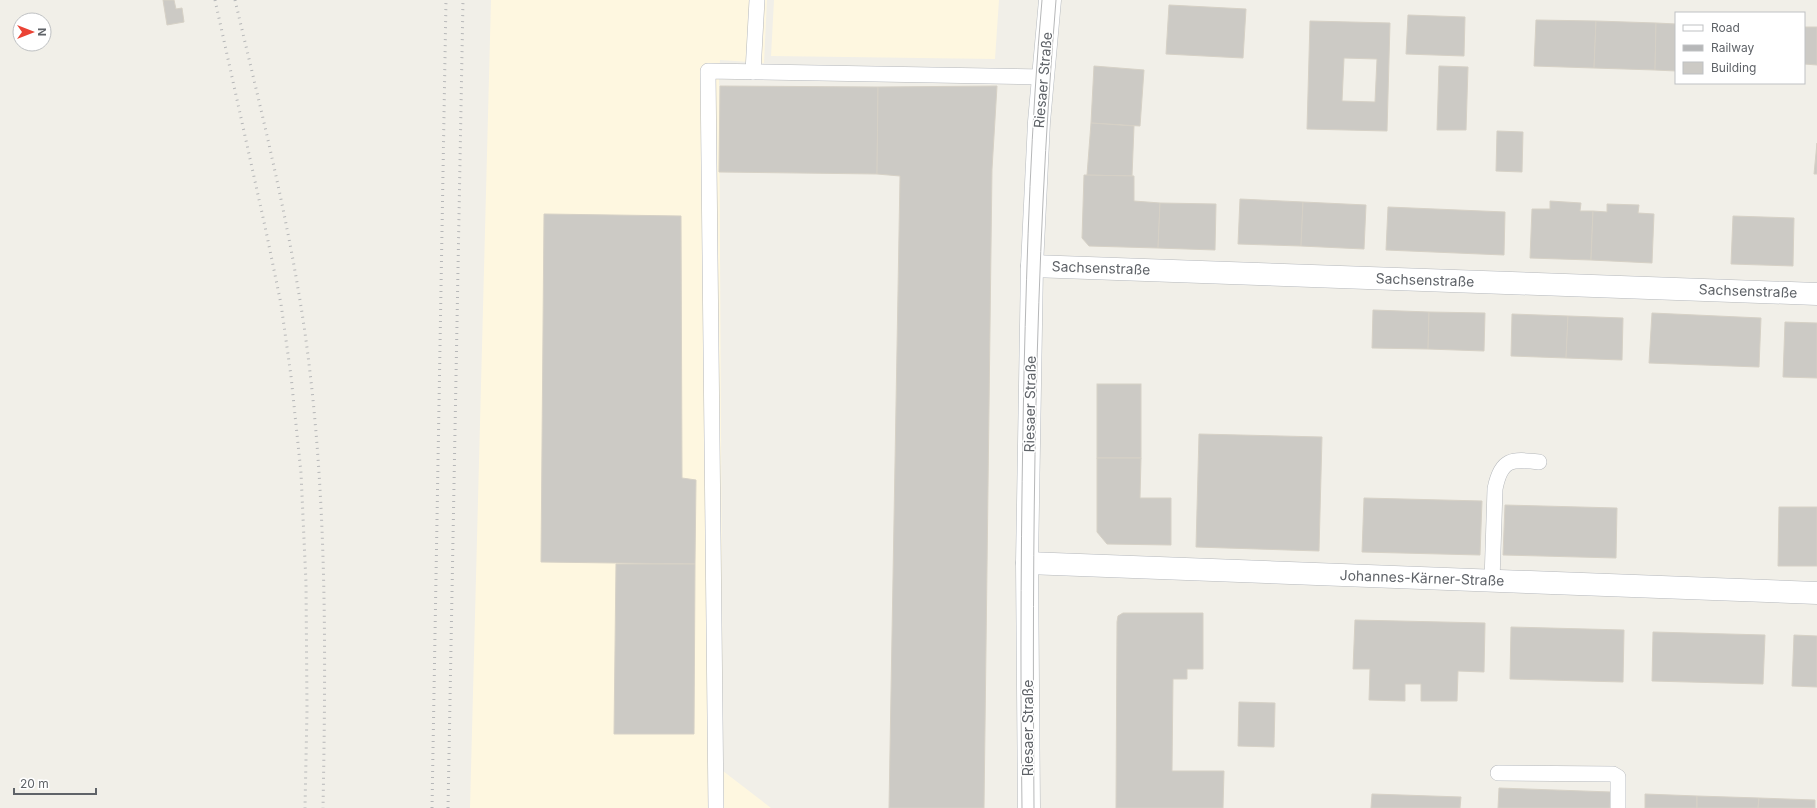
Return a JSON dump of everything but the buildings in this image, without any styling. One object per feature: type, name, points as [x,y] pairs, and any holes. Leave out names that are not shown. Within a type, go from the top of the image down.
[{"type":"street","name":"Riesaer Straße","points":[[1029,808],[1027,563],[1032,266],[1043,77],[1050,0]]},
{"type":"street","name":"Sachsenstraße","points":[[1032,266],[1817,294]]},
{"type":"street","name":"Johannes-Kärner-Straße","points":[[1027,563],[1817,593]]},
{"type":"lane","points":[[753,72],[757,0]]},
{"type":"lane","points":[[716,808],[708,71],[1043,77]]},
{"type":"lane","points":[[1492,581],[1496,489],[1498,475],[1503,466],[1512,460],[1539,462]]},
{"type":"lane","points":[[1498,773],[1613,774],[1618,777],[1618,808]]},
{"type":"shaded area","points":[[491,0],[767,0],[764,63],[720,60],[719,79],[723,771],[771,808],[470,808]]},
{"type":"shaded area","points":[[774,0],[999,0],[995,59],[771,56]]},
{"type":"tram line","points":[[1022,808],[1021,590],[1024,373],[1030,186],[1042,0]]},
{"type":"tram line","points":[[1034,808],[1034,505],[1036,404],[1043,201],[1056,0]]},
{"type":"railway","points":[[215,0],[281,304],[291,376],[301,473],[306,583],[307,710],[305,808]]},
{"type":"railway","points":[[235,0],[283,207],[305,333],[312,392],[318,452],[323,570],[325,689],[323,808]]},
{"type":"railway","points":[[432,808],[446,0]]},
{"type":"railway","points":[[448,808],[463,0]]}]
